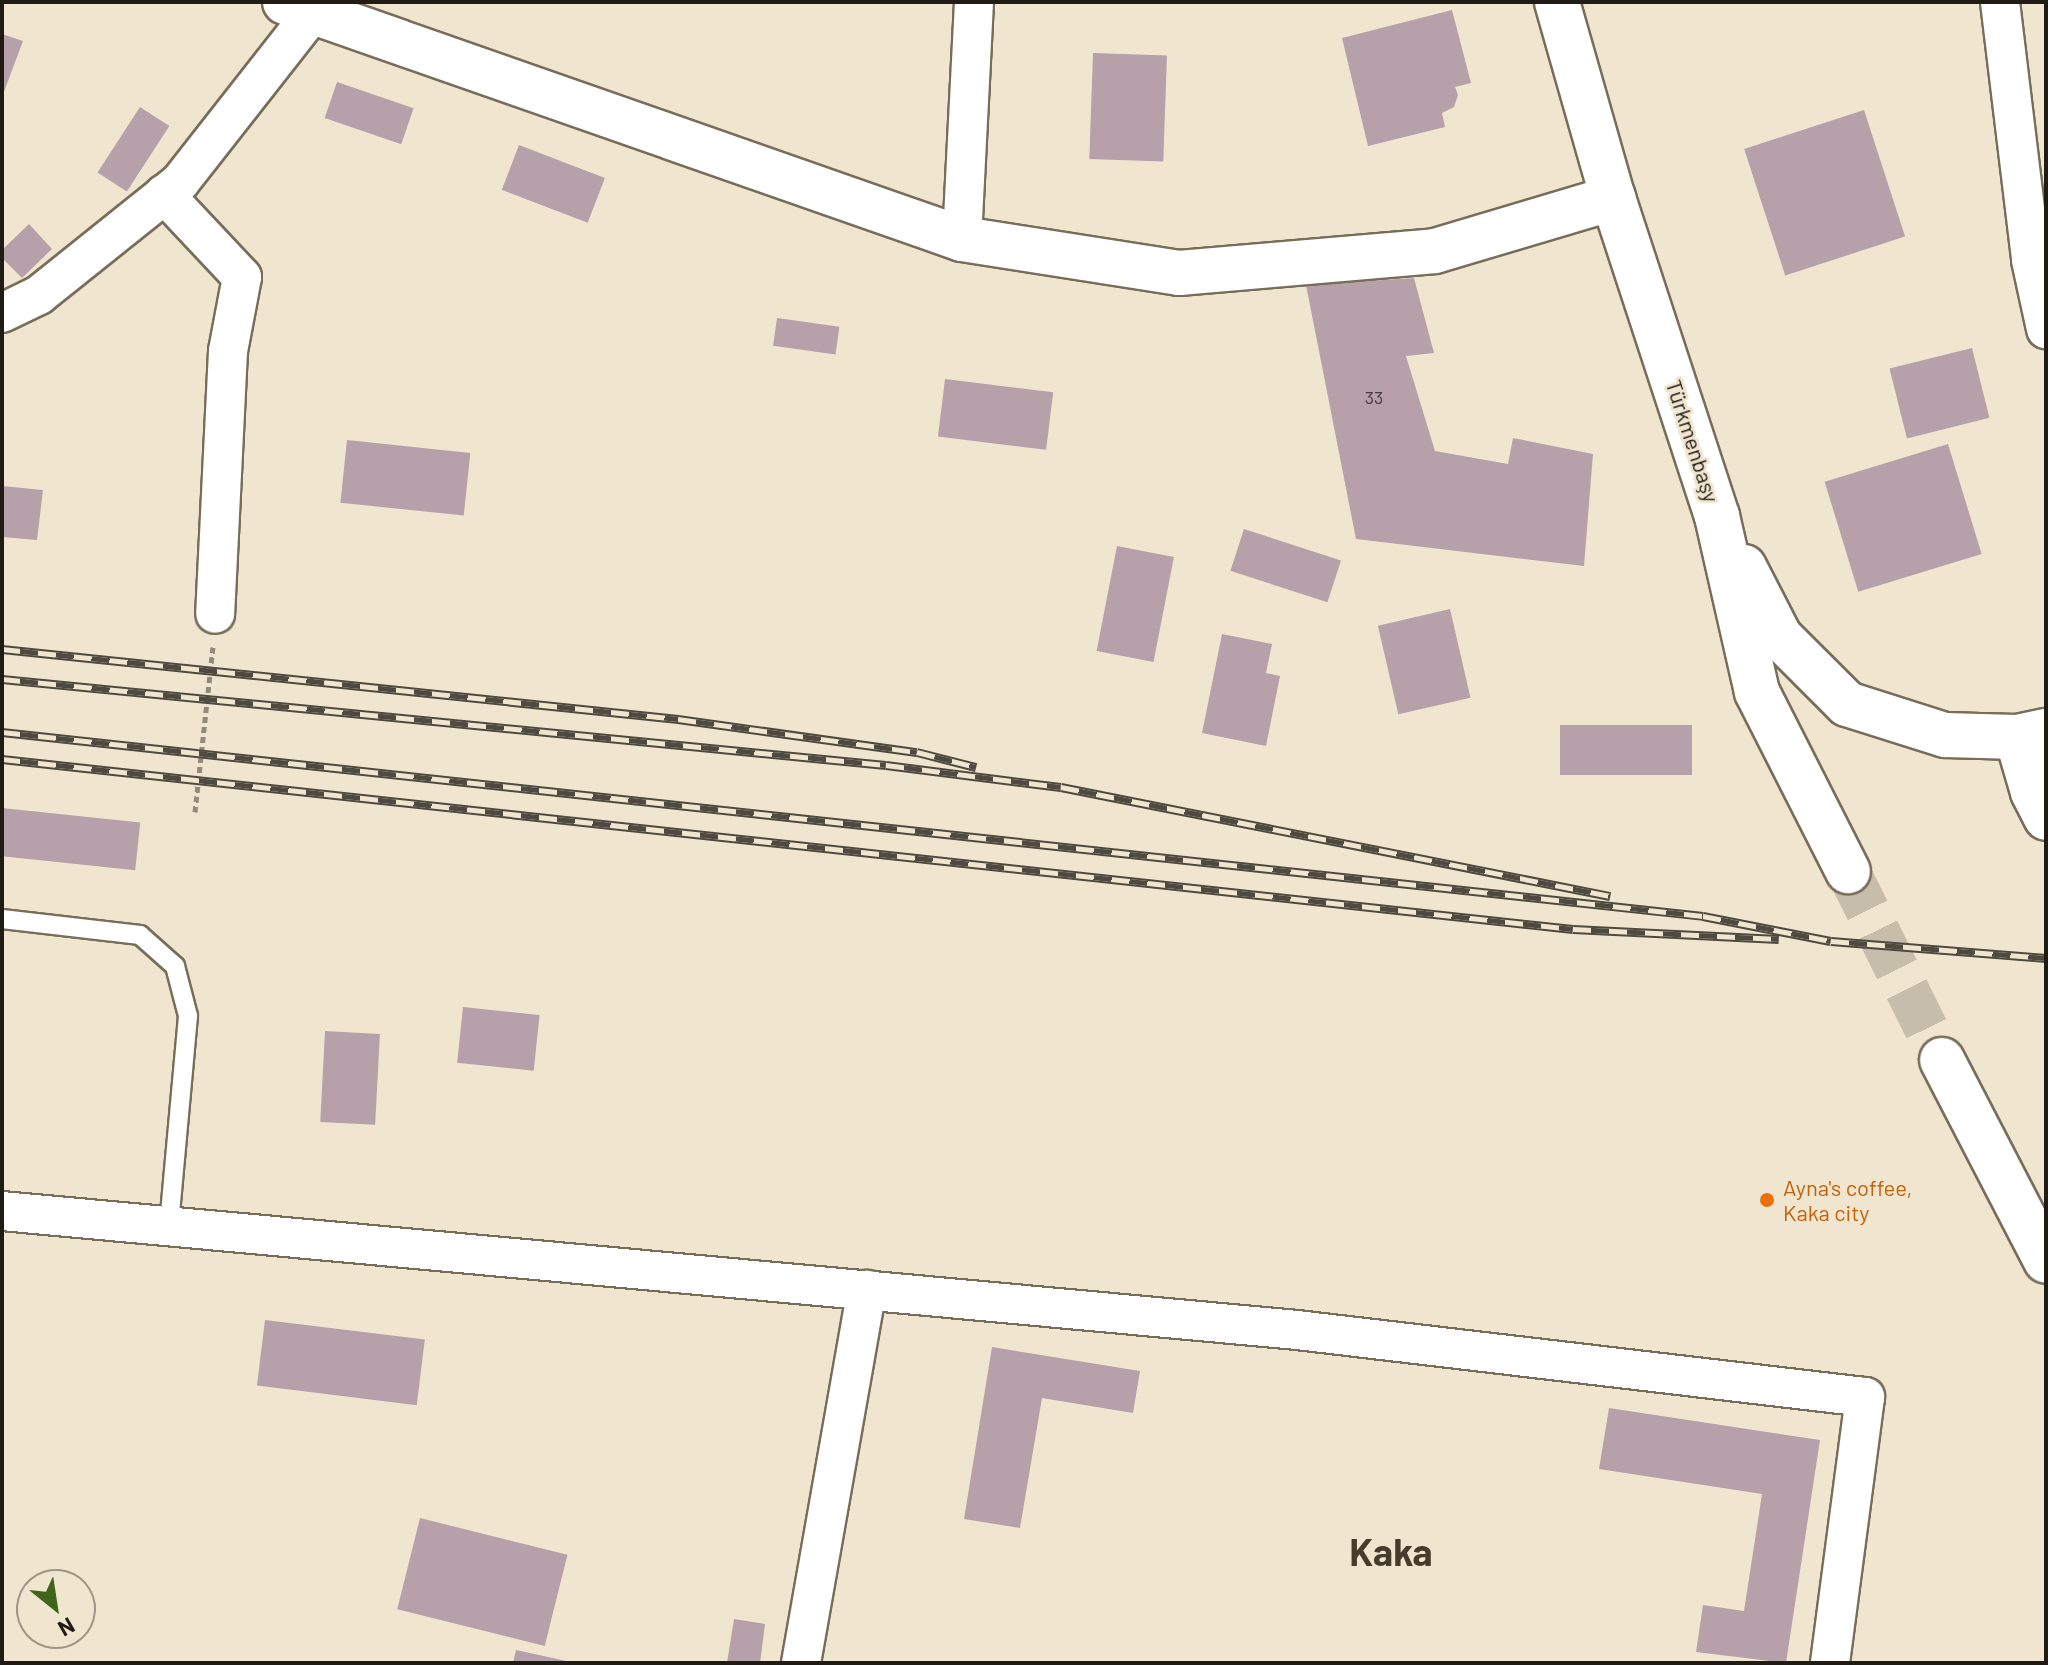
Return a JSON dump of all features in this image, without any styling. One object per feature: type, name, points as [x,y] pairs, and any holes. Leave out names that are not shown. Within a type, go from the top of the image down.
[{"type":"street","points":[[962,239],[974,2]]},
{"type":"street","name":"Türkmenbaşy","points":[[1557,2],[1613,198],[1717,516],[1757,692],[1848,871]]},
{"type":"street","points":[[2000,2],[2031,260],[2046,329]]},
{"type":"street","points":[[2,313],[39,295],[180,182],[305,5],[962,239],[1179,273],[1435,251],[1613,198]]},
{"type":"street","points":[[164,194],[242,277],[228,351],[215,614]]},
{"type":"street","points":[[1717,516],[1780,637],[1847,704],[1945,735],[2031,734],[2033,792],[2046,818]]},
{"type":"street","points":[[1942,1060],[2046,1261]]},
{"type":"street","points":[[2,1211],[1297,1330],[1865,1397],[1830,1663]]},
{"type":"street","points":[[801,1663],[867,1290]]},
{"type":"lane","points":[[2,919],[140,935],[175,966],[188,1016],[169,1226]]},
{"type":"path","points":[[195,812],[215,614]]},
{"type":"building","points":[[1452,10],[1471,83],[1455,87],[1458,95],[1454,107],[1442,113],[1445,127],[1368,146],[1342,38]]},
{"type":"building","points":[[2,34],[23,41],[2,97]]},
{"type":"building","points":[[1093,53],[1167,56],[1163,162],[1089,159]]},
{"type":"building","points":[[337,82],[414,108],[401,144],[325,118]]},
{"type":"building","points":[[140,107],[169,126],[127,191],[98,172]]},
{"type":"building","points":[[1864,110],[1905,236],[1785,275],[1744,149]]},
{"type":"building","points":[[519,145],[605,178],[588,223],[502,190]]},
{"type":"building","points":[[29,224],[52,249],[22,278],[2,258],[2,250]]},
{"type":"building","points":[[1414,278],[1434,353],[1406,356],[1435,451],[1508,464],[1513,438],[1593,454],[1584,566],[1356,539],[1306,285]]},
{"type":"building","points":[[777,318],[839,327],[835,354],[773,346]]},
{"type":"building","points":[[1972,348],[1989,418],[1907,438],[1890,369]]},
{"type":"building","points":[[945,379],[1053,392],[1046,450],[938,437]]},
{"type":"building","points":[[347,440],[470,453],[464,516],[340,503]]},
{"type":"building","points":[[1948,444],[1982,554],[1858,592],[1825,482]]},
{"type":"building","points":[[2,486],[43,490],[37,540],[2,537]]},
{"type":"building","points":[[1244,529],[1341,561],[1327,602],[1230,571]]},
{"type":"building","points":[[1117,546],[1174,557],[1154,662],[1097,651]]},
{"type":"building","points":[[1450,609],[1470,698],[1398,714],[1378,626]]},
{"type":"building","points":[[1222,634],[1272,644],[1266,673],[1280,676],[1266,746],[1202,733]]},
{"type":"building","points":[[1560,725],[1692,725],[1692,775],[1560,775]]},
{"type":"building","points":[[2,808],[140,823],[135,870],[2,856]]},
{"type":"building","points":[[463,1007],[540,1015],[534,1071],[457,1063]]},
{"type":"building","points":[[325,1031],[380,1034],[375,1125],[320,1122]]},
{"type":"building","points":[[265,1320],[425,1340],[417,1405],[257,1386]]},
{"type":"building","points":[[992,1347],[1140,1371],[1133,1413],[1042,1398],[1020,1528],[964,1519]]},
{"type":"building","points":[[1609,1408],[1820,1440],[1786,1663],[1696,1652],[1703,1605],[1744,1611],[1762,1494],[1599,1469]]},
{"type":"building","points":[[420,1518],[567,1555],[545,1646],[397,1609]]},
{"type":"building","points":[[734,1619],[765,1624],[760,1663],[727,1663]]},
{"type":"building","points":[[516,1650],[571,1662],[571,1663],[513,1663]]},
{"type":"tunnel","points":[[1848,871],[1942,1060]]},
{"type":"railway","points":[[2,649],[678,719],[917,752],[976,767]]},
{"type":"railway","points":[[2,679],[886,765],[1061,787],[1610,896]]},
{"type":"railway","points":[[2,732],[1703,916],[1831,941],[2046,958]]},
{"type":"railway","points":[[2,759],[1573,929],[1779,939]]},
{"type":"place","name":"Ayna's coffee, Kaka city","points":[[1767,1200]]},
{"type":"district","name":"Kaka","points":[[1391,1552]]}]
